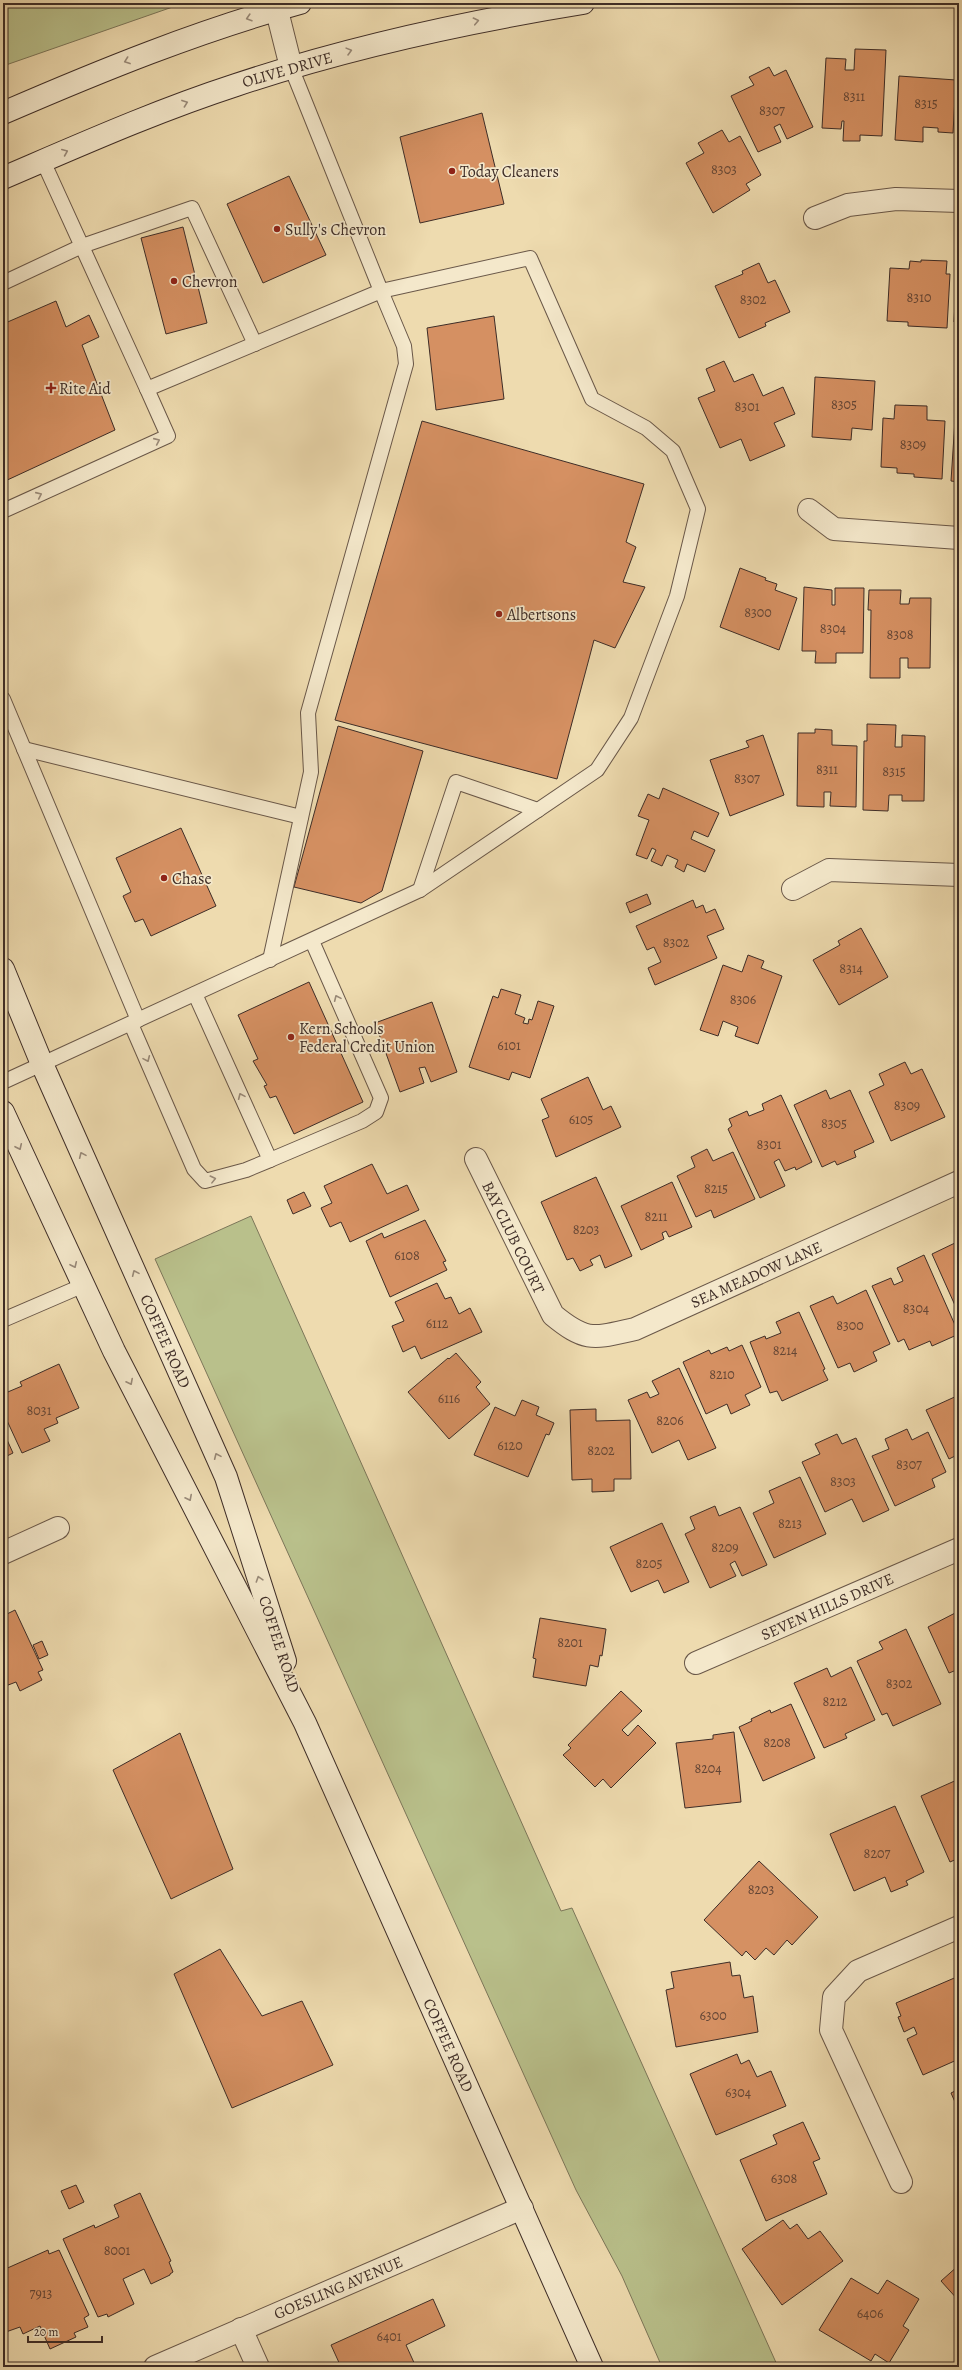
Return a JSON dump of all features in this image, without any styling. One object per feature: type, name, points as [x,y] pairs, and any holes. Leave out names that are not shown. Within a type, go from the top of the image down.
[{"type":"main road","points":[[3,113],[114,65],[276,6],[300,3]]},
{"type":"main road","name":"OLIVE DRIVE","points":[[3,178],[138,120],[235,85],[291,67],[400,38],[500,16],[583,3]]},
{"type":"main road","points":[[276,6],[291,67]]},
{"type":"main road","points":[[815,218],[848,205],[896,199],[959,201]]},
{"type":"main road","points":[[809,510],[834,529],[959,538]]},
{"type":"main road","points":[[793,889],[829,870],[959,875]]},
{"type":"main road","name":"COFFEE ROAD","points":[[3,969],[42,1064],[226,1477],[305,1723]]},
{"type":"main road","name":"COFFEE ROAD","points":[[3,1112],[114,1351],[305,1723],[592,2367]]},
{"type":"main road","name":"BAY CLUB COURT","points":[[476,1159],[553,1314]]},
{"type":"main road","name":"SEA MEADOW LANE","points":[[553,1314],[572,1330],[595,1338],[635,1329],[959,1182]]},
{"type":"main road","points":[[3,1552],[58,1528]]},
{"type":"main road","name":"SEVEN HILLS DRIVE","points":[[696,1663],[959,1549]]},
{"type":"main road","points":[[901,2182],[831,2030],[834,1997],[858,1971],[959,1927]]},
{"type":"main road","name":"GOESLING AVENUE","points":[[155,2367],[522,2208]]},
{"type":"main road","points":[[241,2329],[258,2367]]},
{"type":"lane","points":[[270,960],[311,772],[308,713],[406,364],[404,346],[291,67]]},
{"type":"lane","points":[[3,511],[168,436],[148,389],[43,161]]},
{"type":"lane","points":[[3,283],[82,246],[192,208],[255,344]]},
{"type":"lane","points":[[3,1082],[420,890],[597,770],[631,718],[678,596],[698,509],[673,451],[646,428],[592,399],[530,258],[381,291],[148,389]]},
{"type":"lane","points":[[3,699],[8,727],[24,749],[194,1169],[205,1181],[246,1170],[362,1121],[376,1112],[381,1098],[312,941]]},
{"type":"lane","points":[[24,749],[301,817]]},
{"type":"lane","points":[[420,890],[456,782],[538,810]]},
{"type":"lane","points":[[195,994],[270,1160]]},
{"type":"lane","points":[[3,1320],[84,1285]]},
{"type":"green space","points":[[3,3],[184,3],[3,66]]},
{"type":"green space","points":[[251,1216],[561,1911],[572,1908],[778,2367],[662,2367],[622,2276],[576,2190],[155,1259]]},
{"type":"building","points":[[855,49],[886,50],[882,136],[860,135],[860,141],[843,141],[844,121],[842,121],[841,129],[822,128],[826,58],[846,59],[845,70],[854,70]]},
{"type":"building","points":[[769,67],[774,76],[786,70],[813,127],[787,139],[780,124],[774,127],[781,142],[758,152],[731,96],[754,85],[749,77]]},
{"type":"building","points":[[899,76],[956,80],[953,133],[938,132],[938,128],[923,127],[923,142],[895,140]]},
{"type":"building","name":"Today Cleaners","points":[[482,113],[504,204],[420,223],[400,137]]},
{"type":"building","points":[[722,130],[729,142],[740,136],[761,175],[746,184],[750,190],[713,213],[686,163],[704,153],[698,143]]},
{"type":"building","name":"Sully's Chevron","points":[[289,176],[326,255],[263,283],[227,204]]},
{"type":"building","name":"Chevron","points":[[183,227],[207,323],[166,334],[141,238]]},
{"type":"building","points":[[921,260],[947,261],[946,274],[950,274],[947,328],[908,326],[908,322],[887,321],[890,268],[909,269],[910,261],[921,262]]},
{"type":"building","points":[[957,261],[959,261],[959,322],[954,322]]},
{"type":"building","points":[[759,263],[768,283],[775,280],[790,312],[765,323],[766,326],[739,338],[715,286],[743,274],[742,271]]},
{"type":"building","name":"Rite Aid","points":[[56,301],[66,327],[89,315],[99,337],[82,345],[115,430],[3,482],[3,324]]},
{"type":"building","points":[[494,316],[504,399],[436,410],[427,328]]},
{"type":"building","points":[[724,361],[734,382],[753,374],[763,396],[783,387],[795,414],[774,423],[785,446],[750,461],[741,439],[720,448],[698,398],[715,391],[706,369]]},
{"type":"building","points":[[815,377],[875,381],[872,430],[852,428],[851,440],[812,437]]},
{"type":"building","points":[[895,405],[927,406],[927,420],[945,421],[942,479],[914,477],[914,474],[897,473],[897,468],[881,467],[883,418],[894,419]]},
{"type":"building","points":[[955,420],[959,420],[959,482],[951,481]]},
{"type":"building","name":"Albertsons","points":[[422,421],[644,484],[626,542],[636,547],[623,582],[645,587],[615,648],[594,640],[557,779],[335,720]]},
{"type":"building","points":[[740,568],[766,578],[765,580],[777,584],[775,590],[797,598],[779,650],[720,627]]},
{"type":"building","points":[[804,587],[832,590],[832,605],[835,605],[835,588],[864,588],[863,653],[836,653],[836,663],[815,663],[816,651],[802,651]]},
{"type":"building","points":[[869,590],[901,590],[900,604],[909,604],[910,598],[931,598],[930,668],[908,668],[908,658],[900,658],[900,678],[870,678],[871,610],[868,610]]},
{"type":"building","points":[[867,724],[896,725],[895,747],[902,747],[902,735],[925,736],[924,801],[902,801],[902,795],[889,795],[888,811],[863,810],[864,741],[867,741]]},
{"type":"building","points":[[338,726],[423,751],[382,891],[361,903],[294,887]]},
{"type":"building","points":[[815,729],[832,730],[832,745],[857,746],[856,807],[830,806],[831,792],[824,792],[824,807],[797,806],[798,733],[815,733]]},
{"type":"building","points":[[763,735],[784,795],[730,816],[710,760],[749,747],[746,741]]},
{"type":"building","points":[[663,788],[719,813],[708,837],[694,831],[691,839],[715,850],[705,872],[687,864],[684,872],[675,867],[678,860],[667,855],[662,866],[651,861],[656,850],[652,848],[647,859],[636,855],[649,820],[638,816],[648,794],[659,799]]},
{"type":"building","name":"Chase","points":[[181,828],[216,906],[151,936],[143,919],[135,922],[123,896],[131,892],[116,858]]},
{"type":"building","points":[[647,894],[651,904],[630,913],[626,903]]},
{"type":"building","points":[[693,900],[696,908],[703,905],[706,913],[715,909],[724,929],[707,936],[717,958],[655,985],[648,968],[661,962],[654,947],[647,950],[636,926]]},
{"type":"building","points":[[861,928],[888,977],[839,1005],[813,960],[840,945],[838,941]]},
{"type":"building","points":[[748,955],[764,961],[761,968],[782,976],[758,1044],[735,1036],[738,1027],[723,1021],[718,1036],[700,1030],[723,965],[742,972]]},
{"type":"building","name":"Kern Schools Federal Credit Union","points":[[309,982],[363,1102],[294,1134],[276,1096],[270,1098],[264,1086],[267,1085],[253,1061],[258,1059],[238,1015]]},
{"type":"building","points":[[501,989],[521,995],[515,1014],[525,1018],[523,1023],[528,1024],[529,1019],[532,1020],[538,1001],[554,1006],[530,1078],[512,1072],[509,1080],[469,1067],[493,996],[498,998]]},
{"type":"building","points":[[432,1002],[457,1072],[431,1082],[425,1067],[419,1068],[424,1083],[400,1092],[375,1023]]},
{"type":"building","points":[[905,1062],[911,1074],[922,1069],[945,1117],[891,1141],[869,1092],[884,1085],[879,1074]]},
{"type":"building","points":[[588,1077],[603,1110],[611,1106],[621,1127],[556,1157],[542,1120],[549,1117],[541,1099]]},
{"type":"building","points":[[826,1090],[830,1099],[850,1090],[874,1142],[854,1151],[856,1157],[837,1165],[835,1161],[822,1167],[794,1105]]},
{"type":"building","points":[[781,1095],[812,1162],[796,1170],[795,1167],[785,1171],[779,1159],[774,1162],[785,1186],[760,1198],[728,1129],[732,1126],[729,1119],[747,1111],[749,1116],[764,1110],[762,1104]]},
{"type":"building","points":[[707,1149],[713,1161],[733,1152],[755,1199],[714,1218],[711,1210],[696,1217],[677,1176],[695,1167],[691,1157]]},
{"type":"building","points":[[372,1164],[387,1194],[407,1185],[419,1210],[350,1242],[341,1222],[330,1227],[321,1208],[332,1203],[324,1186]]},
{"type":"building","points":[[596,1177],[632,1256],[605,1268],[600,1255],[590,1260],[593,1265],[580,1271],[573,1258],[567,1260],[541,1202]]},
{"type":"building","points":[[672,1182],[692,1227],[669,1237],[666,1231],[662,1233],[664,1239],[641,1250],[621,1206]]},
{"type":"building","points":[[304,1192],[311,1206],[293,1214],[287,1200]]},
{"type":"building","points":[[425,1220],[446,1261],[443,1262],[447,1270],[390,1297],[366,1241],[382,1233],[384,1238]]},
{"type":"building","points":[[957,1242],[959,1246],[958,1312],[932,1254]]},
{"type":"building","points":[[924,1255],[959,1334],[932,1346],[930,1341],[909,1350],[904,1339],[898,1342],[872,1286],[891,1278],[894,1285],[903,1281],[897,1268]]},
{"type":"building","points":[[437,1283],[445,1299],[451,1297],[459,1314],[470,1308],[482,1332],[421,1359],[415,1346],[403,1352],[392,1326],[404,1321],[395,1302]]},
{"type":"building","points":[[866,1290],[890,1344],[873,1352],[877,1361],[854,1372],[850,1363],[838,1368],[810,1306],[833,1296],[837,1304]]},
{"type":"building","points":[[799,1312],[825,1369],[823,1370],[828,1380],[782,1401],[777,1391],[770,1393],[750,1342],[765,1336],[766,1339],[781,1333],[776,1322]]},
{"type":"building","points":[[742,1345],[761,1387],[745,1395],[750,1405],[731,1414],[727,1404],[706,1414],[683,1362],[709,1350],[711,1354],[727,1347],[729,1351]]},
{"type":"building","points":[[456,1353],[481,1382],[476,1387],[490,1404],[449,1439],[408,1392]]},
{"type":"building","points":[[59,1364],[79,1408],[56,1418],[58,1423],[44,1429],[50,1441],[22,1453],[3,1412],[3,1394],[22,1386],[20,1382]]},
{"type":"building","points":[[679,1368],[716,1448],[688,1460],[679,1440],[652,1453],[628,1400],[647,1392],[650,1398],[659,1394],[652,1381]]},
{"type":"building","points":[[959,1395],[959,1454],[949,1459],[926,1410]]},
{"type":"building","points":[[522,1400],[539,1407],[536,1415],[554,1423],[549,1435],[546,1434],[528,1477],[474,1455],[495,1407],[515,1416]]},
{"type":"building","points":[[596,1409],[596,1421],[630,1420],[631,1479],[614,1479],[614,1491],[592,1492],[592,1479],[572,1480],[570,1410]]},
{"type":"building","points":[[907,1429],[912,1440],[928,1432],[946,1472],[932,1479],[935,1487],[895,1506],[872,1456],[889,1449],[885,1439]]},
{"type":"building","points":[[3,1431],[13,1453],[3,1458]]},
{"type":"building","points":[[837,1434],[842,1444],[856,1438],[889,1510],[863,1522],[852,1499],[825,1512],[802,1462],[820,1454],[815,1444]]},
{"type":"building","points":[[800,1477],[826,1534],[774,1558],[753,1513],[774,1503],[769,1491]]},
{"type":"building","points":[[715,1506],[719,1516],[740,1507],[767,1565],[742,1576],[735,1561],[730,1564],[736,1576],[710,1588],[685,1534],[695,1529],[690,1517]]},
{"type":"building","points":[[662,1523],[689,1582],[664,1593],[658,1580],[631,1592],[610,1547]]},
{"type":"building","points":[[15,1610],[43,1670],[38,1672],[42,1680],[20,1691],[16,1682],[3,1687],[3,1616]]},
{"type":"building","points":[[959,1611],[959,1669],[949,1673],[928,1627]]},
{"type":"building","points":[[540,1618],[606,1629],[602,1656],[600,1655],[598,1667],[590,1665],[586,1686],[533,1677],[536,1659],[533,1658]]},
{"type":"building","points":[[906,1629],[941,1704],[893,1726],[887,1713],[882,1715],[857,1661],[883,1649],[879,1642]]},
{"type":"building","points":[[42,1641],[48,1655],[39,1659],[33,1645]]},
{"type":"building","points":[[851,1667],[875,1720],[845,1734],[847,1738],[824,1748],[794,1683],[827,1668],[831,1677]]},
{"type":"building","points":[[621,1691],[642,1711],[622,1730],[628,1736],[638,1725],[656,1743],[611,1788],[603,1779],[595,1787],[563,1755],[571,1748],[568,1745]]},
{"type":"building","points":[[791,1704],[815,1758],[763,1781],[739,1727],[752,1721],[751,1719],[770,1710],[771,1713]]},
{"type":"building","points":[[734,1732],[741,1802],[685,1808],[676,1743],[713,1739],[713,1735]]},
{"type":"building","points":[[180,1733],[233,1869],[171,1899],[113,1770]]},
{"type":"building","points":[[959,1779],[959,1858],[950,1862],[921,1796]]},
{"type":"building","points":[[895,1806],[924,1872],[906,1881],[908,1885],[891,1892],[885,1877],[854,1891],[830,1834]]},
{"type":"building","points":[[759,1861],[818,1917],[792,1945],[787,1940],[774,1955],[766,1948],[755,1960],[746,1951],[742,1956],[704,1920]]},
{"type":"building","points":[[220,1949],[262,2016],[302,2001],[333,2065],[232,2108],[174,1974]]},
{"type":"building","points":[[730,1962],[732,1976],[740,1975],[744,1998],[753,1996],[758,2032],[676,2047],[666,1990],[674,1988],[671,1972]]},
{"type":"building","points":[[959,1976],[959,2059],[923,2075],[907,2039],[917,2034],[914,2027],[904,2032],[898,2017],[901,2016],[896,2003]]},
{"type":"building","points":[[737,2054],[741,2064],[749,2060],[757,2077],[771,2071],[786,2106],[716,2135],[690,2074]]},
{"type":"building","points":[[959,2089],[959,2111],[951,2093]]},
{"type":"building","points":[[803,2122],[820,2159],[813,2162],[827,2194],[766,2221],[740,2160],[777,2144],[773,2135]]},
{"type":"building","points":[[76,2185],[84,2202],[69,2209],[61,2191]]},
{"type":"building","points":[[140,2193],[171,2261],[169,2262],[173,2272],[151,2284],[144,2269],[123,2279],[134,2304],[108,2317],[107,2314],[98,2317],[63,2239],[94,2225],[95,2228],[119,2217],[114,2205]]},
{"type":"building","points":[[783,2220],[790,2229],[797,2224],[808,2239],[820,2231],[843,2261],[782,2305],[742,2249]]},
{"type":"building","points":[[48,2250],[49,2254],[59,2250],[89,2315],[84,2318],[88,2327],[74,2333],[76,2337],[50,2349],[40,2326],[23,2334],[20,2327],[3,2333],[3,2270]]},
{"type":"building","points":[[959,2265],[959,2301],[941,2281]]},
{"type":"building","points":[[851,2278],[878,2294],[887,2280],[919,2299],[903,2326],[909,2330],[889,2363],[875,2354],[871,2361],[819,2330]]},
{"type":"building","points":[[433,2299],[445,2326],[406,2345],[416,2367],[341,2367],[331,2345]]},
{"type":"place","name":"Today Cleaners","points":[[452,171]]},
{"type":"place","name":"Sully's Chevron","points":[[277,229]]},
{"type":"place","name":"Chevron","points":[[174,281]]},
{"type":"place","name":"Rite Aid","points":[[51,388]]},
{"type":"place","name":"Albertsons","points":[[499,614]]},
{"type":"place","name":"Chase","points":[[164,878]]},
{"type":"place","name":"Kern Schools Federal Credit Union","points":[[291,1037]]}]
